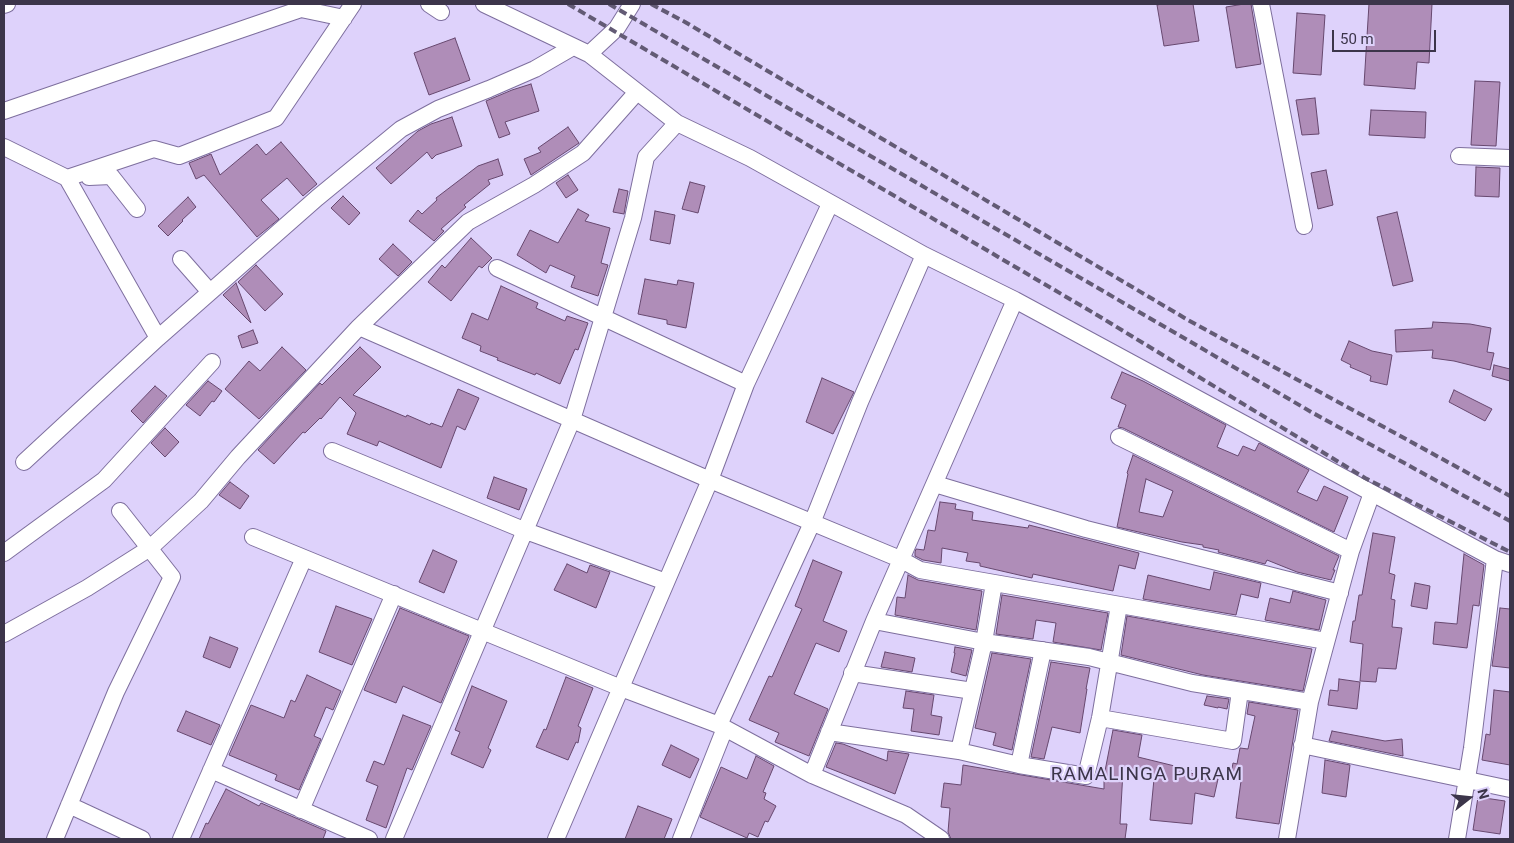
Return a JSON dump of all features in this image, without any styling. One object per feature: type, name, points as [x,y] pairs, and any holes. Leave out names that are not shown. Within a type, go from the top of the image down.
[{"type":"street","points":[[67,178],[154,149],[179,156],[276,118],[354,4]]},
{"type":"street","points":[[484,4],[589,54],[677,123],[750,158],[830,204],[1015,300],[1503,562],[1457,839]]},
{"type":"street","points":[[589,54],[617,28],[632,4]]},
{"type":"street","points":[[1261,4],[1304,226]]},
{"type":"street","points":[[4,111],[301,9],[344,18]]},
{"type":"street","points":[[24,462],[210,292],[317,198],[401,129],[438,109],[489,90],[535,69],[573,47]]},
{"type":"street","points":[[4,634],[87,588],[150,548],[201,501],[238,458],[359,327],[468,222],[534,186],[583,153],[637,92]]},
{"type":"street","points":[[394,839],[484,632],[572,420],[633,218],[646,157],[677,123]]},
{"type":"street","points":[[4,147],[67,178],[112,176],[138,210]]},
{"type":"street","points":[[1459,156],[1510,158]]},
{"type":"street","points":[[67,178],[158,338]]},
{"type":"street","points":[[556,839],[710,480],[746,384],[830,204]]},
{"type":"street","points":[[682,839],[722,727],[812,523],[860,402],[924,254]]},
{"type":"street","points":[[181,259],[210,292]]},
{"type":"street","points":[[497,268],[746,384]]},
{"type":"street","points":[[812,775],[900,559],[935,484],[1015,300]]},
{"type":"street","points":[[359,327],[710,480],[900,559],[920,570],[1326,641]]},
{"type":"street","points":[[4,553],[104,480],[212,362]]},
{"type":"street","points":[[1119,437],[1351,551]]},
{"type":"street","points":[[332,451],[526,531],[666,582]]},
{"type":"street","points":[[935,484],[1086,529],[1340,593]]},
{"type":"street","points":[[1287,839],[1310,702],[1351,551],[1372,493]]},
{"type":"street","points":[[55,839],[116,692],[172,578],[120,511]]},
{"type":"street","points":[[253,536],[621,688],[722,727],[812,775],[906,815],[941,839]]},
{"type":"street","points":[[181,839],[304,558]]},
{"type":"street","points":[[959,751],[984,642],[994,583]]},
{"type":"street","points":[[301,810],[394,594]]},
{"type":"street","points":[[829,732],[959,751],[1019,765],[1086,776],[1100,718],[1119,605]]},
{"type":"street","points":[[874,621],[984,642],[1089,657],[1192,683],[1310,702]]},
{"type":"street","points":[[1019,765],[1043,650]]},
{"type":"street","points":[[852,673],[972,691]]},
{"type":"street","points":[[1100,718],[1233,741],[1240,691]]},
{"type":"street","points":[[1302,745],[1510,789]]},
{"type":"street","points":[[211,770],[369,839]]},
{"type":"street","points":[[69,805],[142,839]]},
{"type":"building","points":[[1193,4],[1199,41],[1164,46],[1157,5]]},
{"type":"building","points":[[1251,4],[1261,64],[1236,68],[1226,7]]},
{"type":"building","points":[[1369,4],[1432,4],[1429,63],[1417,62],[1415,89],[1364,85]]},
{"type":"building","points":[[1297,13],[1325,15],[1321,75],[1293,73]]},
{"type":"building","points":[[455,38],[470,80],[429,95],[414,53]]},
{"type":"building","points":[[1475,81],[1500,82],[1496,146],[1471,145]]},
{"type":"building","points":[[531,84],[539,111],[505,122],[510,134],[499,138],[486,101]]},
{"type":"building","points":[[1315,98],[1319,134],[1302,135],[1296,100]]},
{"type":"building","points":[[1371,110],[1426,112],[1425,138],[1369,135]]},
{"type":"building","points":[[452,117],[462,146],[436,155],[432,159],[427,152],[391,184],[376,168],[418,131],[431,124]]},
{"type":"building","points":[[568,127],[579,143],[531,175],[524,159],[541,152],[538,148]]},
{"type":"building","points":[[281,142],[317,184],[303,196],[287,178],[261,200],[279,219],[257,237],[204,175],[196,179],[189,163],[211,154],[220,175],[257,144],[266,155]]},
{"type":"building","points":[[498,159],[503,175],[488,180],[490,184],[464,205],[466,207],[441,229],[444,231],[434,241],[409,221],[418,210],[422,214],[437,200],[436,198],[478,166]]},
{"type":"building","points":[[1476,167],[1500,168],[1499,197],[1475,196]]},
{"type":"building","points":[[1326,170],[1333,205],[1318,209],[1311,173]]},
{"type":"building","points":[[568,175],[578,190],[566,198],[556,183]]},
{"type":"building","points":[[690,182],[705,186],[698,213],[682,209]]},
{"type":"building","points":[[619,189],[628,191],[624,214],[613,212]]},
{"type":"building","points":[[343,196],[360,213],[349,225],[331,208]]},
{"type":"building","points":[[188,197],[196,207],[168,236],[158,226]]},
{"type":"building","points":[[578,209],[589,215],[585,221],[610,228],[601,263],[608,265],[598,296],[571,287],[575,276],[550,265],[546,273],[517,255],[530,230],[558,243]]},
{"type":"building","points":[[655,211],[675,215],[670,244],[650,240]]},
{"type":"building","points":[[1397,212],[1413,281],[1393,286],[1377,217]]},
{"type":"building","points":[[471,238],[492,258],[482,268],[479,266],[451,301],[428,282],[442,265],[445,268]]},
{"type":"building","points":[[393,244],[412,262],[398,276],[379,259]]},
{"type":"building","points":[[256,265],[283,294],[265,311],[238,282]]},
{"type":"building","points":[[645,279],[677,285],[678,280],[694,283],[686,328],[667,324],[667,320],[638,314]]},
{"type":"building","points":[[236,283],[251,323],[223,295]]},
{"type":"building","points":[[501,286],[538,303],[536,308],[565,321],[567,316],[588,323],[578,350],[575,349],[560,384],[536,373],[535,375],[497,360],[498,358],[480,351],[481,346],[462,338],[472,313],[488,320]]},
{"type":"building","points":[[1433,322],[1470,324],[1491,328],[1487,352],[1494,353],[1490,370],[1454,361],[1432,358],[1433,350],[1396,352],[1395,330],[1432,328]]},
{"type":"building","points":[[253,330],[258,343],[242,348],[238,336]]},
{"type":"building","points":[[1349,341],[1372,351],[1392,355],[1387,385],[1370,381],[1371,376],[1350,367],[1351,365],[1341,360]]},
{"type":"building","points":[[282,347],[306,370],[259,419],[225,389],[249,361],[260,371]]},
{"type":"building","points":[[360,347],[381,367],[353,395],[406,417],[407,415],[430,425],[431,423],[442,427],[458,389],[479,398],[465,430],[457,426],[441,468],[379,441],[377,446],[347,434],[356,413],[340,397],[321,419],[305,433],[303,432],[274,464],[258,450],[320,383],[322,385]]},
{"type":"building","points":[[1494,365],[1510,369],[1510,381],[1492,376]]},
{"type":"building","points":[[1122,372],[1143,381],[1226,425],[1217,447],[1238,456],[1243,446],[1255,451],[1259,443],[1309,470],[1297,492],[1317,501],[1324,486],[1348,497],[1334,532],[1118,427],[1126,405],[1111,398]]},
{"type":"building","points":[[822,378],[854,392],[833,434],[806,422]]},
{"type":"building","points":[[208,381],[222,391],[200,416],[186,405]]},
{"type":"building","points":[[155,386],[167,396],[143,423],[131,411]]},
{"type":"building","points":[[1454,390],[1492,409],[1485,421],[1449,402]]},
{"type":"building","points":[[165,428],[179,442],[165,457],[151,443]]},
{"type":"building","points":[[1133,455],[1339,556],[1331,580],[1297,572],[1267,560],[1265,564],[1218,552],[1219,550],[1203,547],[1203,545],[1117,527],[1127,473]],"holes":[[[1146,479],[1173,491],[1163,517],[1139,512]]]},
{"type":"building","points":[[494,477],[527,489],[519,510],[487,498]]},
{"type":"building","points":[[230,482],[249,496],[240,509],[219,495]]},
{"type":"building","points":[[940,502],[956,504],[955,509],[973,512],[972,520],[1028,528],[1029,525],[1139,553],[1135,569],[1119,565],[1113,591],[1033,574],[1032,578],[980,566],[980,563],[966,561],[968,553],[942,548],[941,563],[923,560],[915,556],[915,552],[916,549],[924,550],[928,530],[935,531]]},
{"type":"building","points":[[1373,533],[1395,537],[1389,573],[1395,575],[1391,599],[1395,600],[1392,627],[1402,628],[1396,669],[1378,668],[1376,682],[1360,681],[1363,644],[1350,642],[1359,595],[1362,595]]},
{"type":"building","points":[[433,550],[457,561],[444,593],[419,582]]},
{"type":"building","points":[[1464,554],[1484,565],[1479,606],[1473,605],[1467,648],[1433,644],[1435,622],[1457,624]]},
{"type":"building","points":[[813,560],[842,572],[823,621],[847,631],[839,652],[816,643],[794,694],[828,709],[809,756],[775,742],[779,733],[749,720],[769,676],[772,677],[802,609],[795,606]]},
{"type":"building","points":[[567,564],[587,573],[590,565],[610,572],[596,608],[554,590]]},
{"type":"building","points":[[1214,572],[1261,583],[1258,598],[1241,594],[1236,615],[1143,599],[1148,575],[1210,590]]},
{"type":"building","points":[[908,575],[918,580],[982,591],[976,630],[895,615],[897,597],[905,598]]},
{"type":"building","points":[[1415,583],[1430,586],[1427,609],[1411,606]]},
{"type":"building","points":[[1293,591],[1326,600],[1319,630],[1265,620],[1270,598],[1290,603]]},
{"type":"building","points":[[1002,595],[1108,613],[1101,650],[1053,642],[1056,623],[1036,620],[1033,639],[996,634]]},
{"type":"building","points":[[336,606],[372,619],[352,665],[319,652]]},
{"type":"building","points":[[400,608],[469,636],[441,703],[403,686],[396,703],[364,690]]},
{"type":"building","points":[[1500,608],[1510,609],[1510,668],[1492,666]]},
{"type":"building","points":[[1127,616],[1312,649],[1303,691],[1203,675],[1121,655]]},
{"type":"building","points":[[210,637],[238,648],[230,668],[203,657]]},
{"type":"building","points":[[955,647],[972,650],[966,676],[951,672]]},
{"type":"building","points":[[885,652],[915,658],[912,672],[881,667]]},
{"type":"building","points":[[992,653],[1031,659],[1012,750],[993,745],[996,733],[975,728]]},
{"type":"building","points":[[1051,662],[1090,668],[1080,733],[1052,727],[1044,759],[1031,757]]},
{"type":"building","points":[[307,675],[341,691],[333,710],[326,707],[314,736],[321,739],[299,790],[275,780],[277,775],[229,755],[251,705],[284,718],[291,700],[295,702]]},
{"type":"building","points":[[566,677],[593,688],[578,726],[581,728],[578,743],[576,742],[568,760],[536,747],[544,729],[546,730]]},
{"type":"building","points":[[1339,679],[1360,682],[1357,709],[1328,705],[1330,690],[1338,691]]},
{"type":"building","points":[[472,686],[507,701],[488,748],[491,750],[483,768],[451,754],[460,732],[455,730]]},
{"type":"building","points":[[1494,690],[1510,692],[1510,765],[1482,760],[1486,734],[1490,735]]},
{"type":"building","points":[[906,691],[934,695],[931,715],[942,717],[939,735],[911,731],[914,709],[903,708]]},
{"type":"building","points":[[1207,696],[1229,699],[1227,709],[1204,705]]},
{"type":"building","points":[[1249,702],[1298,710],[1279,824],[1236,818],[1241,781],[1230,779],[1233,763],[1237,764],[1240,748],[1248,749],[1255,716],[1247,714]]},
{"type":"building","points":[[186,711],[220,725],[211,745],[177,731]]},
{"type":"building","points":[[403,715],[431,726],[412,770],[407,768],[386,828],[366,820],[378,786],[366,781],[374,761],[384,765]]},
{"type":"building","points":[[1113,730],[1142,735],[1138,757],[1191,770],[1190,773],[1218,779],[1214,797],[1195,793],[1192,824],[1150,820],[1154,779],[1123,771],[1120,824],[1127,824],[1125,839],[951,839],[948,832],[950,808],[941,807],[944,783],[961,785],[963,765],[1104,789],[1104,776]]},
{"type":"building","points":[[1332,731],[1385,741],[1402,739],[1403,756],[1329,741]]},
{"type":"building","points":[[836,743],[887,761],[888,751],[909,754],[895,794],[826,767]]},
{"type":"building","points":[[671,745],[699,759],[690,778],[662,765]]},
{"type":"building","points":[[756,756],[774,766],[763,792],[766,793],[764,799],[776,806],[768,822],[765,821],[758,837],[749,833],[747,838],[700,817],[721,767],[747,779]]},
{"type":"building","points":[[1325,760],[1350,765],[1346,797],[1322,793]]},
{"type":"building","points":[[226,789],[259,806],[261,803],[326,831],[323,839],[199,839]]},
{"type":"building","points":[[1478,797],[1505,801],[1500,834],[1473,830]]},
{"type":"building","points":[[638,806],[672,819],[664,839],[625,839]]},
{"type":"railway","points":[[568,4],[1097,315],[1365,478],[1510,552]]},
{"type":"railway","points":[[609,4],[1313,413],[1510,521]]},
{"type":"railway","points":[[651,4],[685,22],[1188,320],[1510,496]]},
{"type":"district","name":"RAMALINGA PURAM","points":[[1147,775]]}]
